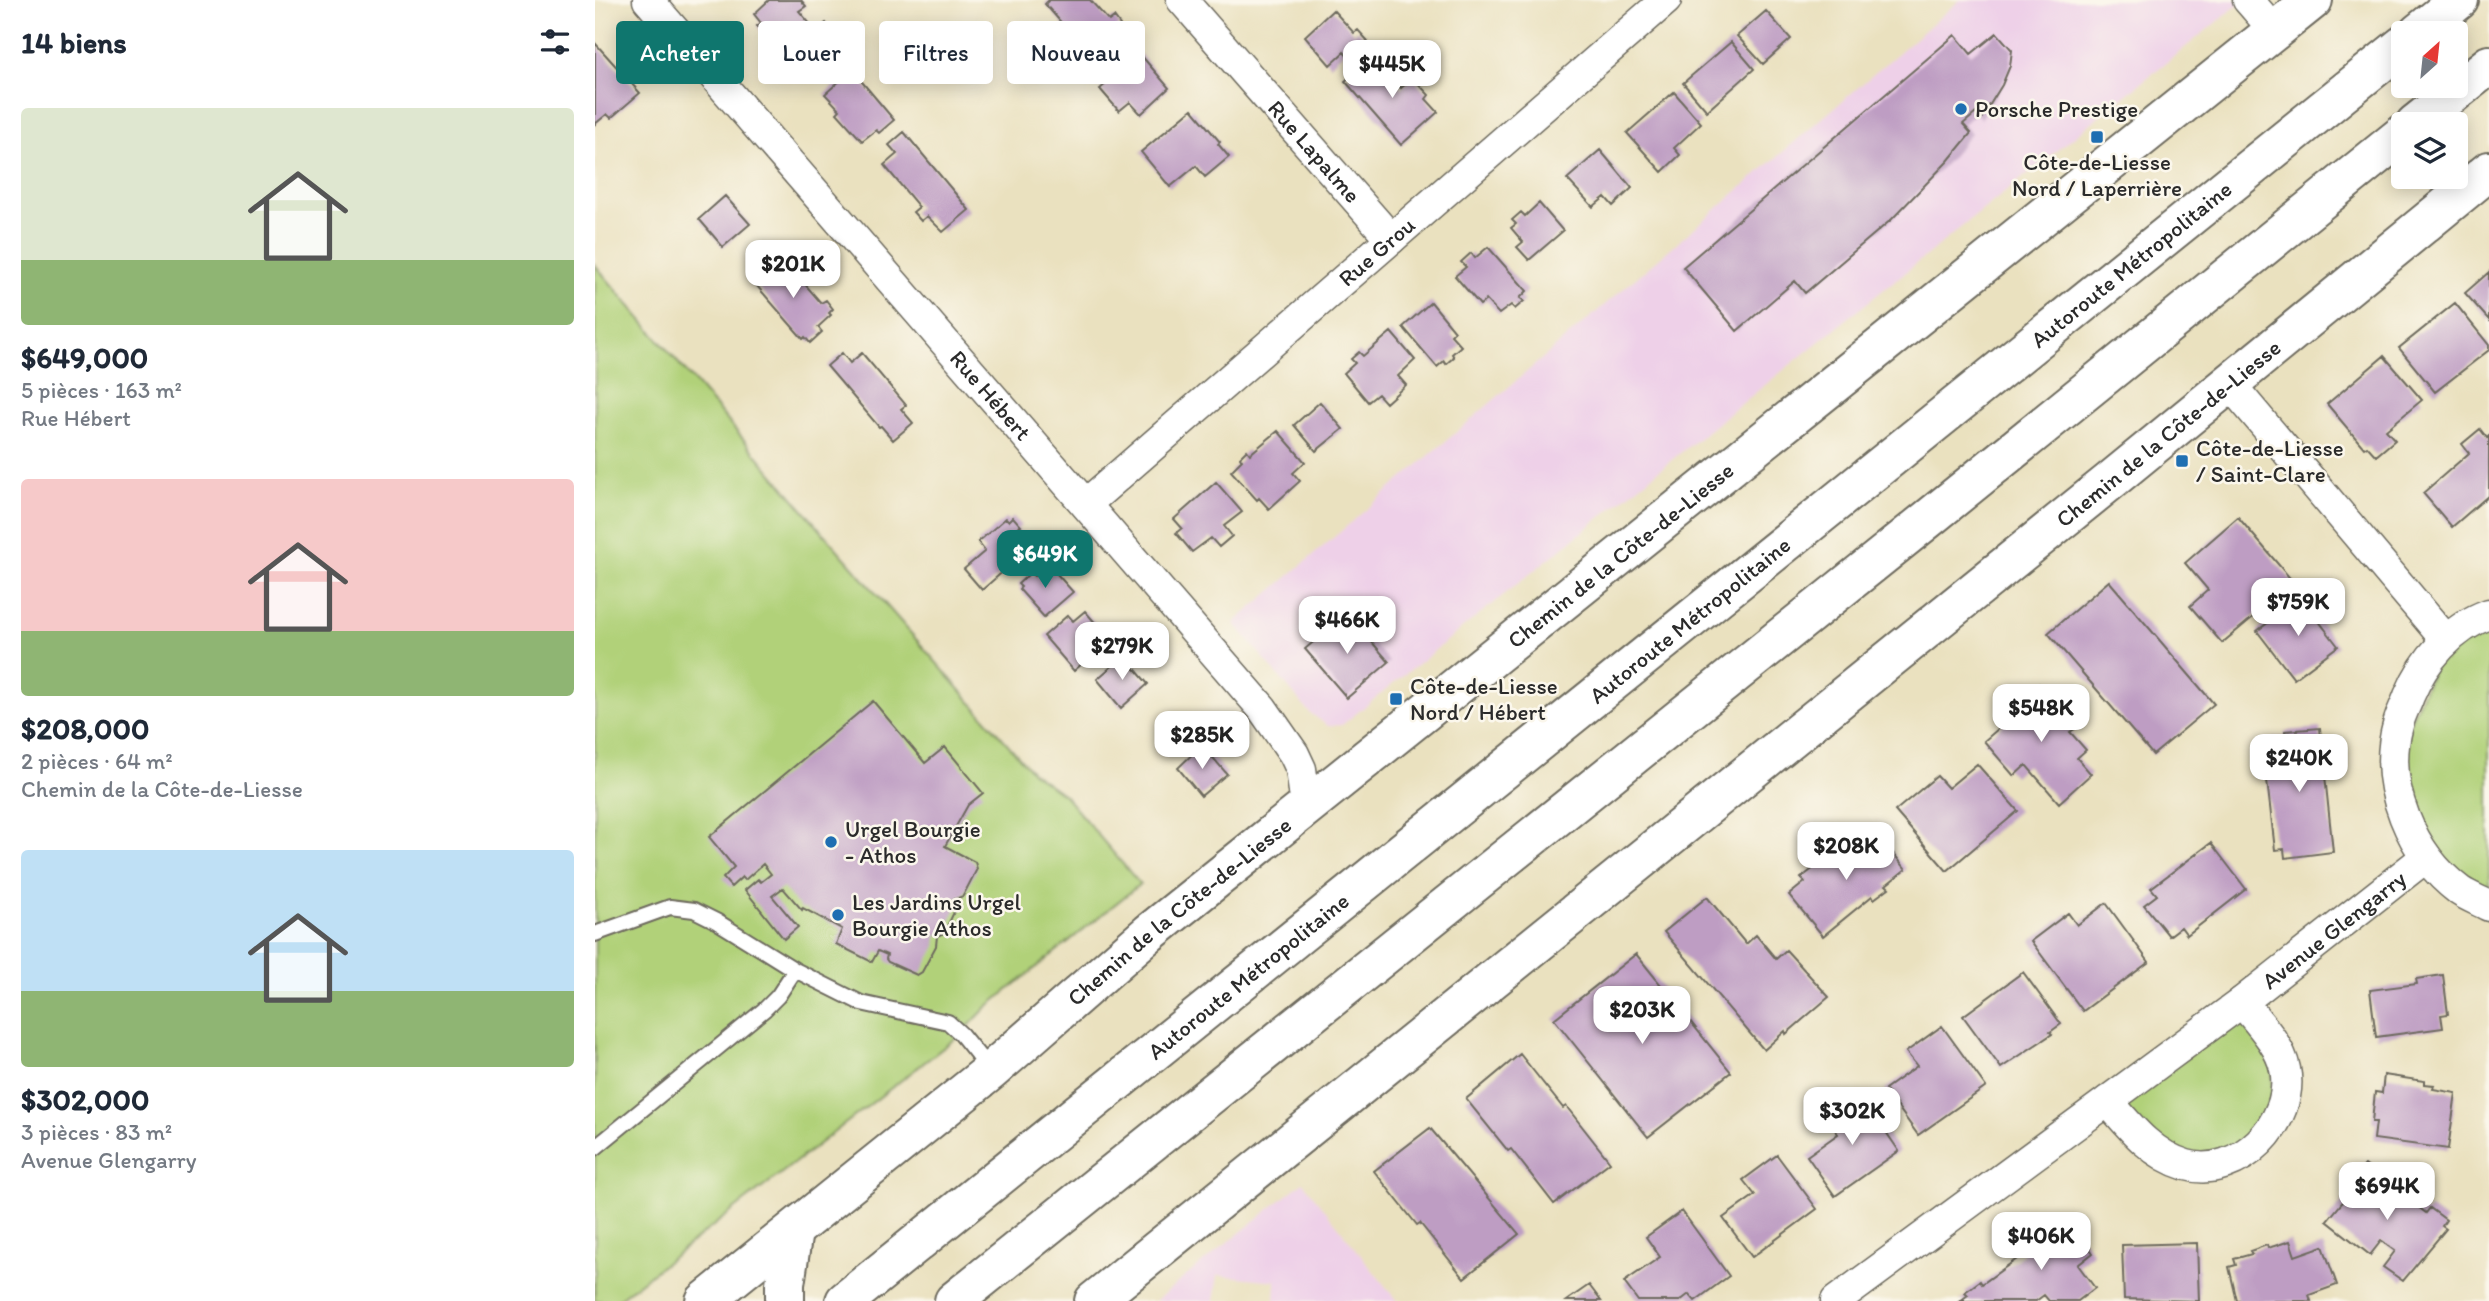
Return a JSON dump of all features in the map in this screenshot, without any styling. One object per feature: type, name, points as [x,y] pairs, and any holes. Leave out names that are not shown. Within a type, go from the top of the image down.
[{"type":"main road","name":"Chemin de la Côte-de-Liesse","points":[[705,1301],[991,1071],[1149,933],[2313,0]]},
{"type":"main road","points":[[2433,21],[2459,0]]},
{"type":"main road","name":"Autoroute Métropolitaine","points":[[845,1301],[2391,55]]},
{"type":"main road","points":[[2430,112],[2489,65]]},
{"type":"main road","points":[[954,1301],[2391,144]]},
{"type":"main road","name":"Chemin de la Côte-de-Liesse","points":[[1094,1301],[2230,384],[2489,171]]},
{"type":"main road","points":[[785,1301],[793,1231]]},
{"type":"street","name":"Rue Hébert","points":[[648,0],[1275,725],[1301,769],[1306,806]]},
{"type":"street","name":"Rue Lapalme","points":[[1182,0],[1391,240]]},
{"type":"street","name":"Rue Grou","points":[[1086,504],[1666,0]]},
{"type":"street","points":[[2248,0],[2275,31]]},
{"type":"street","points":[[2230,384],[2446,640]]},
{"type":"street","points":[[2489,614],[2446,640],[2418,674],[2397,726],[2393,758],[2397,791],[2407,825],[2426,857],[2461,891],[2489,906]]},
{"type":"street","name":"Avenue Glengarry","points":[[1836,1301],[2242,1002],[2426,857]]},
{"type":"street","name":"Avenue Glengarry","points":[[2108,1101],[2137,1135],[2164,1156],[2188,1166],[2210,1166],[2233,1160],[2255,1146],[2270,1132],[2280,1114],[2285,1096],[2285,1069],[2274,1046],[2242,1002]]},
{"type":"lane","points":[[595,934],[659,910],[670,907],[687,908],[716,921],[827,988],[870,1007],[948,1022],[968,1041],[991,1071]]},
{"type":"lane","points":[[595,1148],[765,1009],[778,996],[795,970]]},
{"type":"shaded area","points":[[1960,0],[2244,0],[1342,725],[1328,726],[1309,712],[1234,623]]},
{"type":"shaded area","points":[[1303,1182],[1397,1301],[1275,1301],[1276,1281],[1218,1275],[1214,1301],[1155,1301]]},
{"type":"green space","points":[[595,265],[824,534],[1033,773],[1064,795],[1140,884],[987,1007],[961,1034],[616,1301],[595,1301]]},
{"type":"green space","points":[[2489,614],[2489,906],[2426,857],[2394,758],[2446,640]]},
{"type":"green space","points":[[2242,1002],[2274,1046],[2270,1132],[2188,1166],[2108,1101]]},
{"type":"building","points":[[769,0],[801,0],[806,6],[799,11],[808,21],[759,21],[754,14]]},
{"type":"building","points":[[1049,0],[1090,0],[1109,21],[1060,21],[1045,4]]},
{"type":"building","points":[[1333,10],[1354,33],[1358,30],[1368,41],[1349,58],[1344,52],[1330,65],[1305,36]]},
{"type":"building","points":[[1766,11],[1791,39],[1763,64],[1737,36]]},
{"type":"building","points":[[1997,33],[2012,50],[2010,66],[2002,85],[1981,119],[1976,113],[1963,124],[1971,133],[1948,161],[1892,219],[1805,293],[1795,281],[1737,331],[1683,267],[1955,35],[1971,54]]},
{"type":"building","points":[[1731,42],[1754,69],[1707,111],[1683,83]]},
{"type":"building","points":[[595,43],[616,66],[616,84],[632,84],[640,93],[611,118],[607,114],[595,124]]},
{"type":"building","points":[[1374,56],[1401,88],[1413,78],[1429,95],[1426,99],[1438,112],[1401,145],[1345,81]]},
{"type":"building","points":[[1145,60],[1169,88],[1141,114],[1130,102],[1119,111],[1100,89],[1106,84],[1145,84]]},
{"type":"building","points":[[836,84],[864,84],[894,120],[879,133],[876,130],[862,141],[837,113],[840,110],[825,94]]},
{"type":"building","points":[[1674,92],[1701,123],[1674,148],[1680,155],[1662,172],[1627,133]]},
{"type":"building","points":[[1192,109],[1229,157],[1205,177],[1196,166],[1170,187],[1141,152]]},
{"type":"building","points":[[904,132],[969,210],[943,232],[927,216],[921,221],[913,212],[919,207],[884,165],[897,154],[889,145]]},
{"type":"building","points":[[1600,150],[1632,188],[1613,206],[1605,197],[1593,207],[1567,179]]},
{"type":"building","points":[[725,196],[750,224],[723,247],[699,219]]},
{"type":"building","points":[[1539,203],[1563,231],[1529,260],[1517,247],[1523,242],[1511,228],[1516,224],[1512,220],[1521,212],[1525,216]]},
{"type":"building","points":[[1488,247],[1527,291],[1520,298],[1524,301],[1515,309],[1511,305],[1499,314],[1486,300],[1480,305],[1455,276],[1466,267],[1461,262],[1471,253],[1475,258]]},
{"type":"building","points":[[785,261],[821,303],[826,300],[833,309],[829,313],[831,315],[818,327],[822,332],[810,343],[805,337],[803,339],[750,278],[766,265],[772,272]]},
{"type":"building","points":[[2489,272],[2489,320],[2465,293]]},
{"type":"building","points":[[1431,302],[1455,331],[1451,335],[1461,346],[1446,364],[1444,361],[1437,367],[1403,327]]},
{"type":"building","points":[[2455,303],[2489,345],[2489,350],[2435,392],[2399,348]]},
{"type":"building","points":[[1391,332],[1415,360],[1398,376],[1406,385],[1386,403],[1378,394],[1368,402],[1344,373],[1355,363],[1351,359],[1359,352],[1363,356]]},
{"type":"building","points":[[842,353],[850,363],[862,353],[906,405],[901,409],[913,423],[893,440],[827,366]]},
{"type":"building","points":[[2384,356],[2422,400],[2386,430],[2395,440],[2376,456],[2367,446],[2364,448],[2327,404]]},
{"type":"building","points":[[1320,402],[1343,429],[1316,451],[1294,425]]},
{"type":"building","points":[[2480,429],[2487,438],[2489,436],[2489,495],[2452,527],[2423,493],[2469,453],[2462,444]]},
{"type":"building","points":[[1278,431],[1305,462],[1293,473],[1300,481],[1269,509],[1259,498],[1257,500],[1231,471],[1247,450],[1250,454]]},
{"type":"building","points":[[1216,482],[1242,512],[1224,526],[1232,536],[1219,547],[1211,538],[1192,552],[1176,533],[1182,528],[1174,519]]},
{"type":"building","points":[[1013,517],[1021,526],[1017,529],[1032,546],[982,590],[964,569],[985,551],[978,542],[1006,518],[1009,521]]},
{"type":"building","points":[[2238,517],[2294,583],[2222,643],[2190,606],[2208,590],[2185,563]]},
{"type":"building","points":[[1048,564],[1073,592],[1044,617],[1019,589],[1021,587],[1018,584],[1030,573],[1034,576]]},
{"type":"building","points":[[2109,581],[2214,704],[2153,755],[2048,633]]},
{"type":"building","points":[[2301,598],[2338,646],[2294,679],[2257,631]]},
{"type":"building","points":[[1085,611],[1109,639],[1074,671],[1044,636],[1068,615],[1073,621]]},
{"type":"building","points":[[1347,613],[1389,662],[1347,698],[1305,649]]},
{"type":"building","points":[[1124,656],[1148,684],[1121,708],[1097,679]]},
{"type":"building","points":[[2039,684],[2076,728],[2070,732],[2086,750],[2077,758],[2091,774],[2059,803],[2026,765],[2014,776],[1984,741],[2006,722],[2002,718],[2010,709]]},
{"type":"building","name":"Urgel Bourgie - Athos","points":[[873,701],[925,763],[945,747],[983,793],[968,805],[945,846],[975,862],[977,869],[963,896],[955,899],[957,906],[944,933],[937,936],[936,946],[922,972],[917,975],[888,962],[887,955],[878,951],[872,962],[836,944],[842,929],[803,908],[802,910],[783,888],[772,896],[798,927],[784,939],[745,890],[758,879],[761,882],[771,874],[763,864],[745,880],[742,877],[731,887],[723,878],[734,867],[709,837]]},
{"type":"building","points":[[2320,728],[2333,852],[2285,858],[2284,849],[2275,850],[2263,745],[2273,744],[2273,738],[2285,737],[2285,731]]},
{"type":"building","points":[[1202,745],[1227,774],[1201,796],[1178,768]]},
{"type":"building","points":[[1977,764],[2018,811],[1947,871],[1895,811],[1937,776],[1948,788]]},
{"type":"building","points":[[1880,837],[1906,869],[1886,885],[1889,888],[1874,899],[1872,896],[1823,936],[1789,895],[1805,882],[1801,878],[1820,863],[1817,859],[1841,840],[1847,848],[1858,839],[1866,849]]},
{"type":"building","points":[[2211,843],[2246,889],[2187,935],[2181,927],[2169,936],[2144,905],[2157,895],[2151,888]]},
{"type":"building","points":[[1707,897],[1746,944],[1756,935],[1776,959],[1786,950],[1829,997],[1764,1050],[1664,932]]},
{"type":"building","points":[[2106,903],[2149,962],[2083,1011],[2031,941],[2068,913],[2077,925]]},
{"type":"building","points":[[1636,954],[1731,1072],[1648,1137],[1554,1019]]},
{"type":"building","points":[[2023,972],[2061,1024],[2050,1032],[2052,1034],[2001,1068],[1963,1016]]},
{"type":"building","points":[[2443,975],[2448,1014],[2441,1015],[2443,1028],[2376,1037],[2370,990],[2417,984],[2416,979]]},
{"type":"building","points":[[1942,1026],[1986,1087],[1918,1135],[1885,1089],[1917,1066],[1906,1052]]},
{"type":"building","points":[[1520,1054],[1610,1162],[1554,1204],[1511,1149],[1508,1151],[1466,1099]]},
{"type":"building","points":[[2384,1075],[2424,1081],[2424,1084],[2434,1085],[2433,1089],[2456,1093],[2448,1149],[2374,1139],[2376,1122],[2372,1122],[2375,1092],[2382,1093]]},
{"type":"building","points":[[1860,1094],[1899,1151],[1835,1196],[1807,1156],[1838,1134],[1827,1118]]},
{"type":"building","points":[[1430,1128],[1519,1234],[1464,1278],[1374,1171]]},
{"type":"building","points":[[1777,1155],[1817,1209],[1752,1257],[1723,1218],[1755,1195],[1743,1180]]},
{"type":"building","points":[[2365,1165],[2426,1213],[2430,1208],[2446,1220],[2442,1226],[2446,1229],[2403,1281],[2383,1267],[2395,1251],[2381,1241],[2370,1255],[2327,1221],[2356,1186],[2351,1182]]},
{"type":"building","points":[[1682,1211],[1729,1276],[1695,1301],[1689,1294],[1680,1301],[1638,1301],[1624,1282],[1660,1257],[1646,1237]]},
{"type":"building","points":[[2069,1219],[2093,1253],[2078,1265],[2095,1288],[2078,1301],[2049,1301],[2044,1295],[2036,1301],[1960,1301],[1968,1295],[1965,1292],[1980,1281],[1982,1284],[2024,1254],[2021,1249],[2035,1239],[2037,1242]]},
{"type":"building","points":[[2290,1241],[2295,1256],[2323,1246],[2337,1285],[2309,1295],[2311,1301],[2237,1301],[2229,1267],[2236,1265],[2234,1259],[2252,1254],[2250,1251],[2267,1245],[2268,1248]]},
{"type":"building","points":[[2197,1243],[2199,1301],[2124,1299],[2122,1245]]},
{"type":"building","points":[[1589,1285],[1601,1301],[1566,1301]]},
{"type":"place","name":"Porsche Prestige","points":[[1961,109]]},
{"type":"place","name":"Côte-de-Liesse Nord / Laperrière","points":[[2097,137]]},
{"type":"place","name":"Côte-de-Liesse / Saint-Clare","points":[[2182,461]]},
{"type":"place","name":"Côte-de-Liesse Nord / Hébert","points":[[1396,699]]},
{"type":"place","name":"Urgel Bourgie - Athos","points":[[831,842]]},
{"type":"place","name":"Les Jardins Urgel Bourgie Athos","points":[[838,915]]}]
